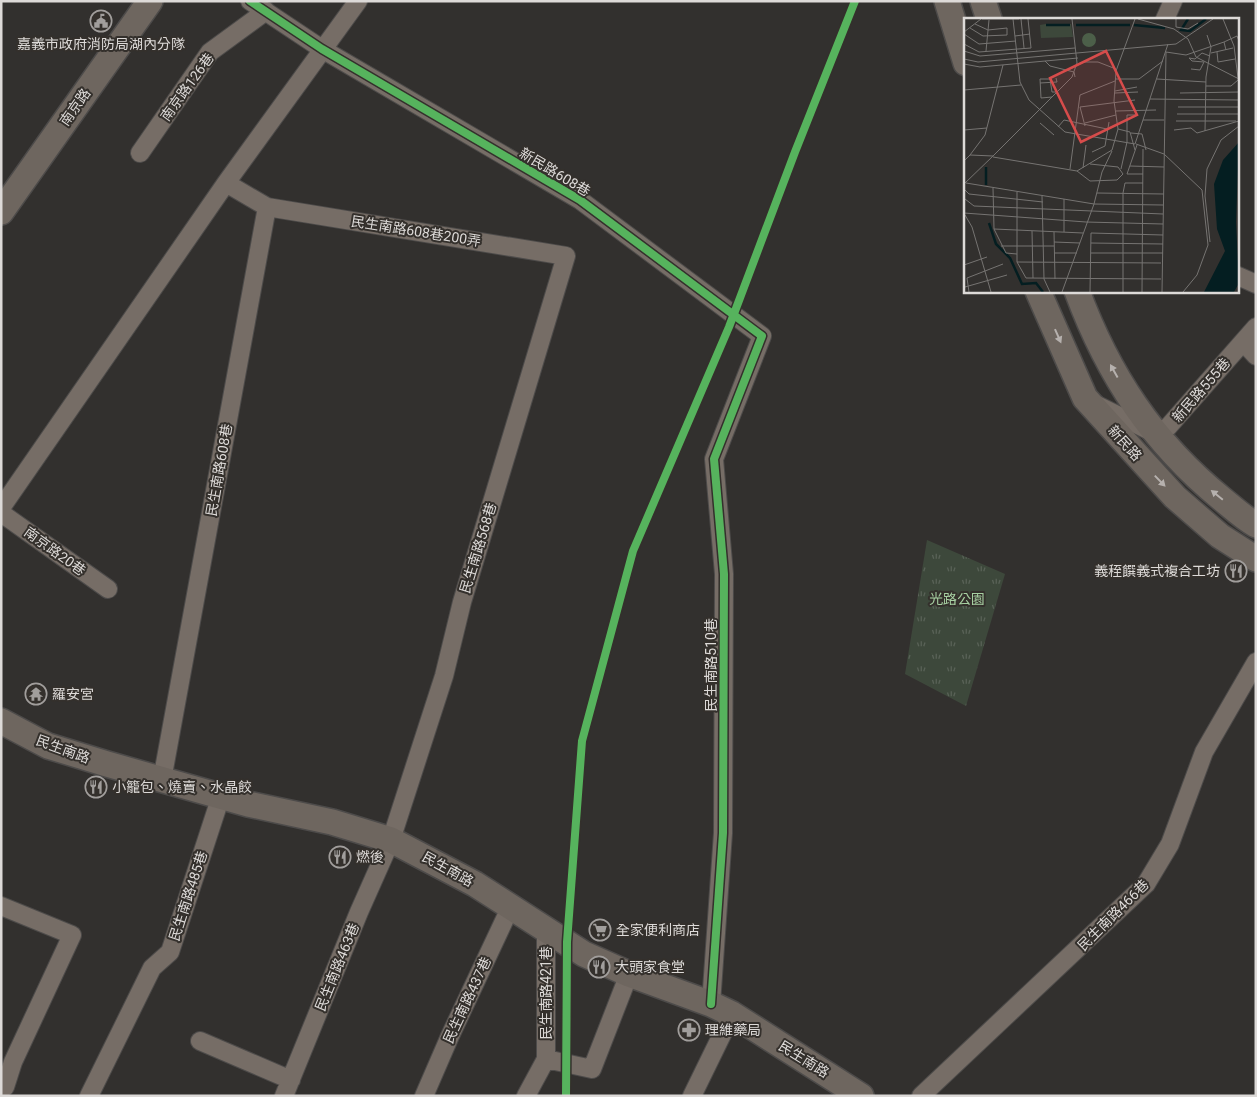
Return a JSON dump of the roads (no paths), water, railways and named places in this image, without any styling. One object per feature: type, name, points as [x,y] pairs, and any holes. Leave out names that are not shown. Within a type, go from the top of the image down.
[{"type":"street","name":"南京路","points":[[1,212],[8,188],[150,1]]},
{"type":"street","points":[[250,1],[322,49]]},
{"type":"street","points":[[1,508],[226,182],[358,1]]},
{"type":"street","points":[[947,1],[964,56]]},
{"type":"street","points":[[983,1],[989,18]]},
{"type":"street","points":[[1164,18],[1172,1]]},
{"type":"street","name":"南京路126巷","points":[[140,153],[210,52],[266,11]]},
{"type":"street","name":"新民路608巷","points":[[322,49],[580,200],[762,336]]},
{"type":"street","points":[[226,182],[267,207]]},
{"type":"street","name":"民生南路608巷200弄","points":[[267,207],[566,256]]},
{"type":"street","name":"民生南路608巷","points":[[162,780],[267,207]]},
{"type":"street","name":"民生南路568巷","points":[[391,840],[444,676],[462,602],[566,256]]},
{"type":"street","points":[[1240,277],[1256,284]]},
{"type":"street","name":"新民路","points":[[1038,292],[1085,398],[1174,497],[1220,536],[1256,559]]},
{"type":"street","name":"新民路","points":[[1077,292],[1100,345],[1126,392],[1154,433],[1191,474],[1256,525]]},
{"type":"street","name":"新民路555巷","points":[[1154,433],[1168,427],[1256,327]]},
{"type":"street","name":"民生南路510巷","points":[[721,1009],[724,574],[714,459],[762,336]]},
{"type":"street","points":[[1243,342],[1256,356]]},
{"type":"street","points":[[1085,398],[1154,433]]},
{"type":"street","name":"南京路20巷","points":[[1,513],[108,589]]},
{"type":"street","name":"民生南路466巷","points":[[921,1096],[1146,884],[1170,844],[1204,752],[1256,662]]},
{"type":"street","name":"民生南路","points":[[1,721],[48,746],[162,780],[332,822],[391,840],[475,884],[584,954],[629,974],[721,1009],[861,1096]]},
{"type":"street","name":"民生南路485巷","points":[[89,1096],[152,968],[170,952],[221,796]]},
{"type":"street","name":"民生南路463巷","points":[[288,1088],[359,912],[391,840]]},
{"type":"street","points":[[1,906],[72,935],[16,1053],[5,1087]]},
{"type":"street","name":"民生南路437巷","points":[[424,1096],[511,906]]},
{"type":"street","name":"民生南路421巷","points":[[526,1096],[546,1059],[546,928]]},
{"type":"street","name":"民生南路421巷","points":[[546,1059],[592,1069],[629,974]]},
{"type":"street","points":[[692,1096],[721,1009]]},
{"type":"street","points":[[200,1041],[288,1088]]},
{"type":"place","name":"嘉義市政府消防局湖內分隊","points":[[101,21]]},
{"type":"place","name":"義秷饌義式複合工坊","points":[[1236,571]]},
{"type":"place","name":"羅安宮","points":[[36,694]]},
{"type":"place","name":"小籠包、燒賣、水晶餃","points":[[96,787]]},
{"type":"place","name":"燃後","points":[[340,857]]},
{"type":"place","name":"全家便利商店","points":[[600,930]]},
{"type":"place","name":"大頭家食堂","points":[[599,967]]},
{"type":"place","name":"理維藥局","points":[[689,1030]]},
{"type":"park label","name":"光路公園","points":[[957,599]]}]
